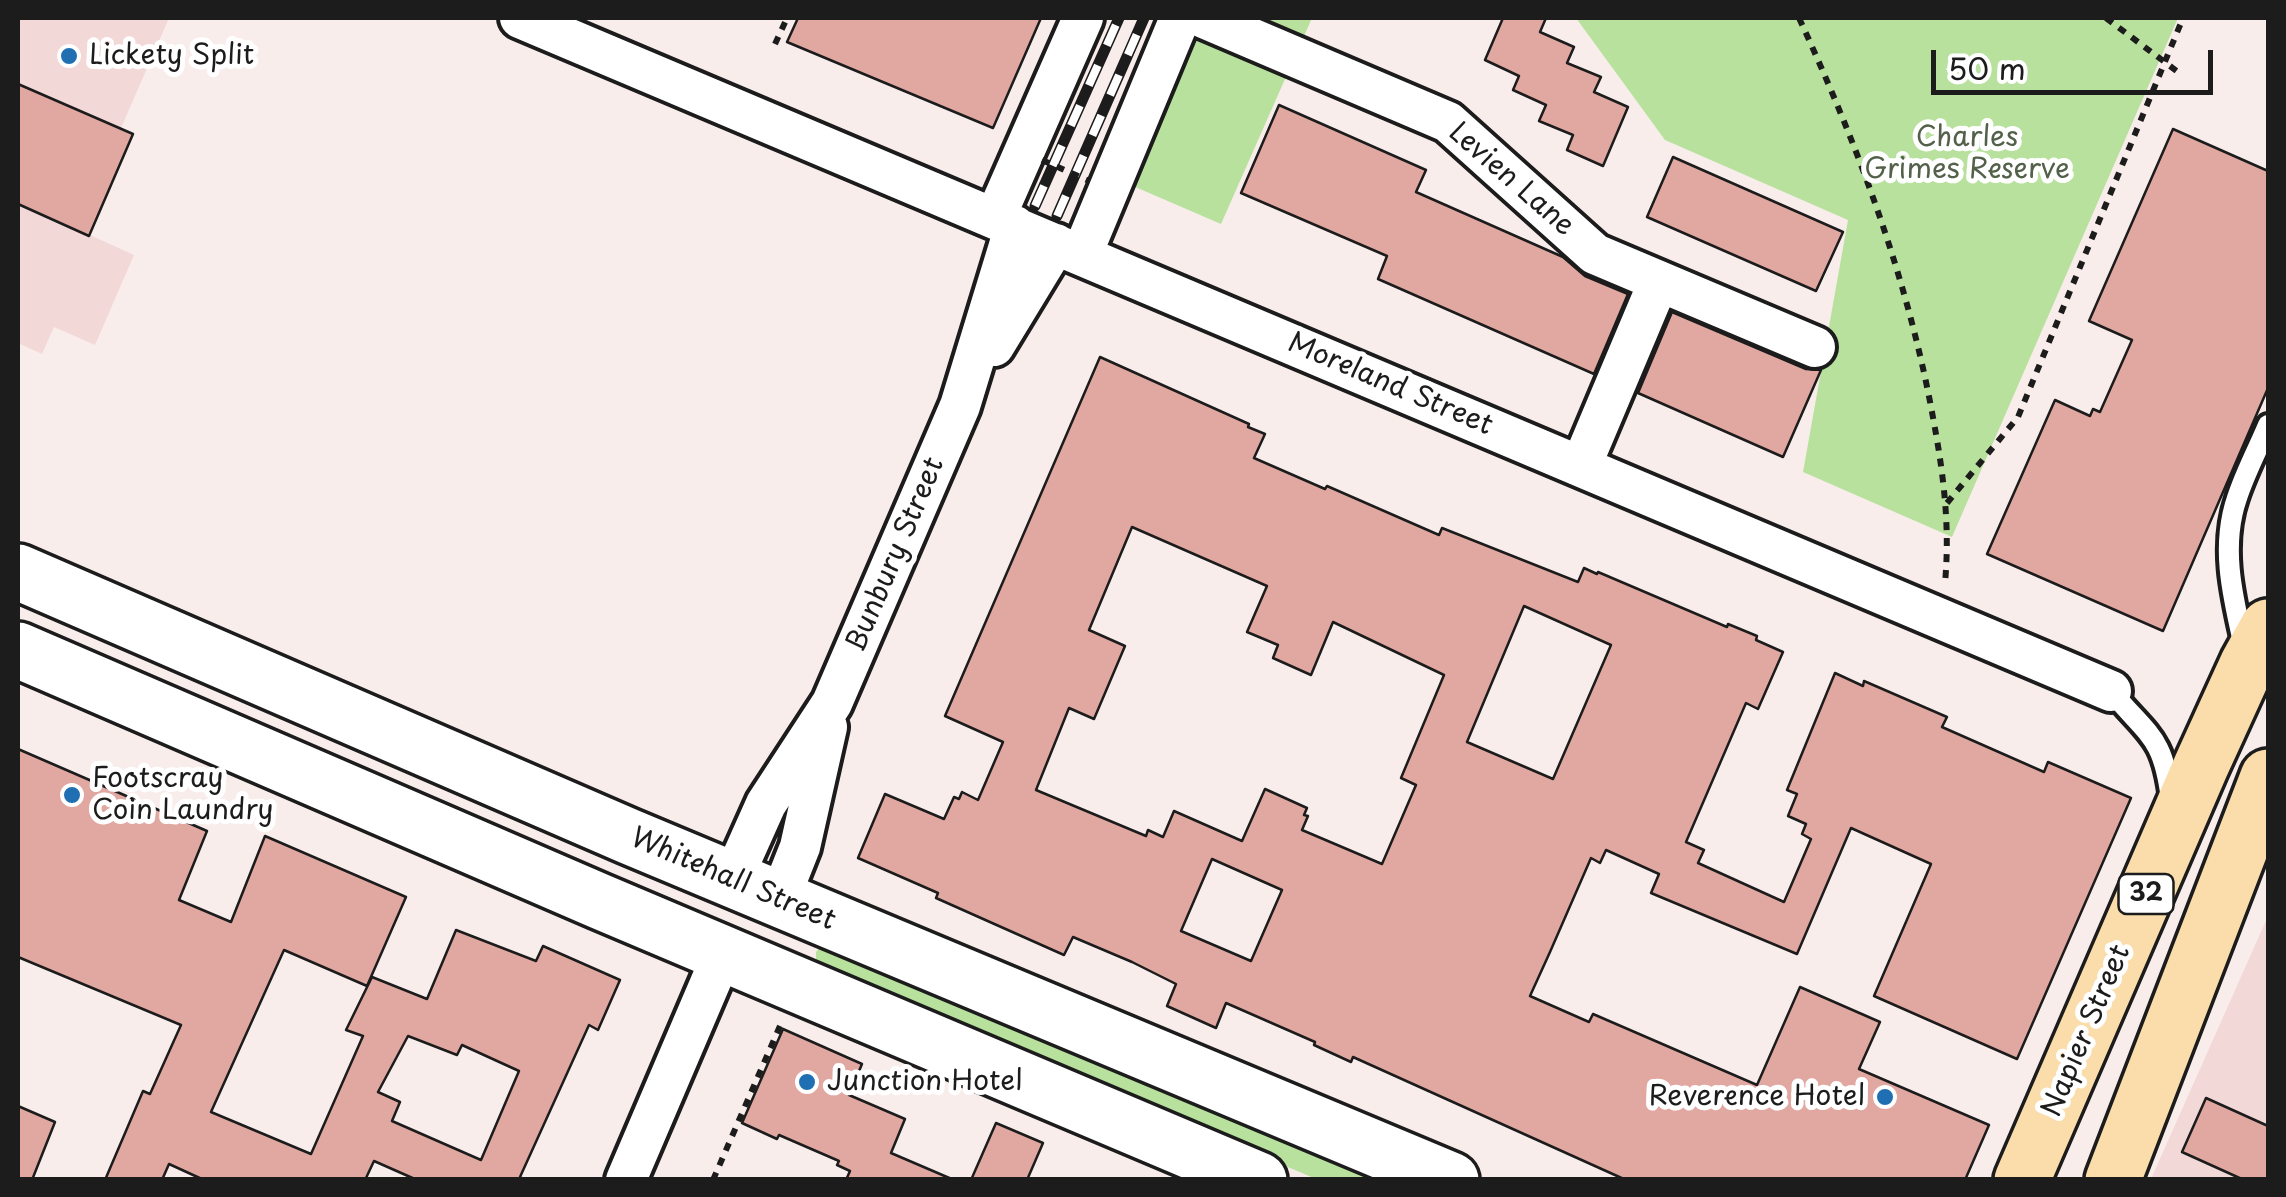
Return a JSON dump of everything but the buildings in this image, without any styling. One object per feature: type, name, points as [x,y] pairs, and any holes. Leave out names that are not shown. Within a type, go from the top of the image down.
[{"type":"main road","name":"Whitehall Street","points":[[18,572],[755,890],[1451,1180]]},
{"type":"main road","points":[[2258,645],[2268,722]]},
{"type":"main road","name":"Napier Street","points":[[2022,1180],[2258,645]]},
{"type":"main road","points":[[18,650],[1259,1180]]},
{"type":"main road","name":"32","points":[[2113,1180],[2268,777]]},
{"type":"main road","name":"Bunbury Street","points":[[723,952],[755,890]]},
{"type":"street","name":"Moreland Street","points":[[520,18],[2110,691]]},
{"type":"street","name":"Bunbury Street","points":[[755,890],[760,816],[832,703],[960,406],[1005,222],[1083,18]]},
{"type":"street","name":"Bunbury Street","points":[[960,406],[1069,249],[1180,18]]},
{"type":"street","name":"Levien Lane","points":[[1204,18],[1448,122],[1595,254],[1815,347]]},
{"type":"street","points":[[1581,466],[1659,281]]},
{"type":"street","name":"Bunbury Street","points":[[626,1180],[723,952]]},
{"type":"lane","points":[[2258,645],[2232,586],[2229,541],[2237,498],[2268,425]]},
{"type":"lane","name":"Moreland Street","points":[[2110,691],[2144,725],[2160,748],[2171,796],[2173,832]]},
{"type":"path","points":[[775,44],[787,18]]},
{"type":"path","points":[[1800,18],[1854,144],[1920,350],[1946,503],[1949,544],[1942,619]]},
{"type":"path","points":[[2106,18],[2182,74]]},
{"type":"path","points":[[1946,503],[2018,417],[2183,18]]},
{"type":"path","points":[[1042,160],[1090,180]]},
{"type":"path","points":[[714,1180],[780,1025]]},
{"type":"shaded area","points":[[18,18],[169,18],[121,128],[133,134],[90,235],[134,255],[95,345],[54,327],[42,354],[18,343]]},
{"type":"shaded area","points":[[2268,916],[2268,1179],[2151,1179]]},
{"type":"green space","points":[[1198,18],[1312,18],[1221,224],[1126,183]]},
{"type":"green space","name":"Charles Grimes Reserve","points":[[1576,18],[2178,18],[1952,537],[1803,472],[1848,220],[1665,140]]},
{"type":"green space","points":[[825,942],[1387,1179],[1316,1179],[821,968],[816,952]]},
{"type":"railway","points":[[1035,206],[1119,18]]},
{"type":"railway","points":[[1057,216],[1144,18]]},
{"type":"place","name":"Lickety Split","points":[[69,56]]},
{"type":"place","name":"Footscray Coin Laundry","points":[[72,795]]},
{"type":"place","name":"Junction Hotel","points":[[807,1082]]},
{"type":"place","name":"Reverence Hotel","points":[[1885,1097]]}]
